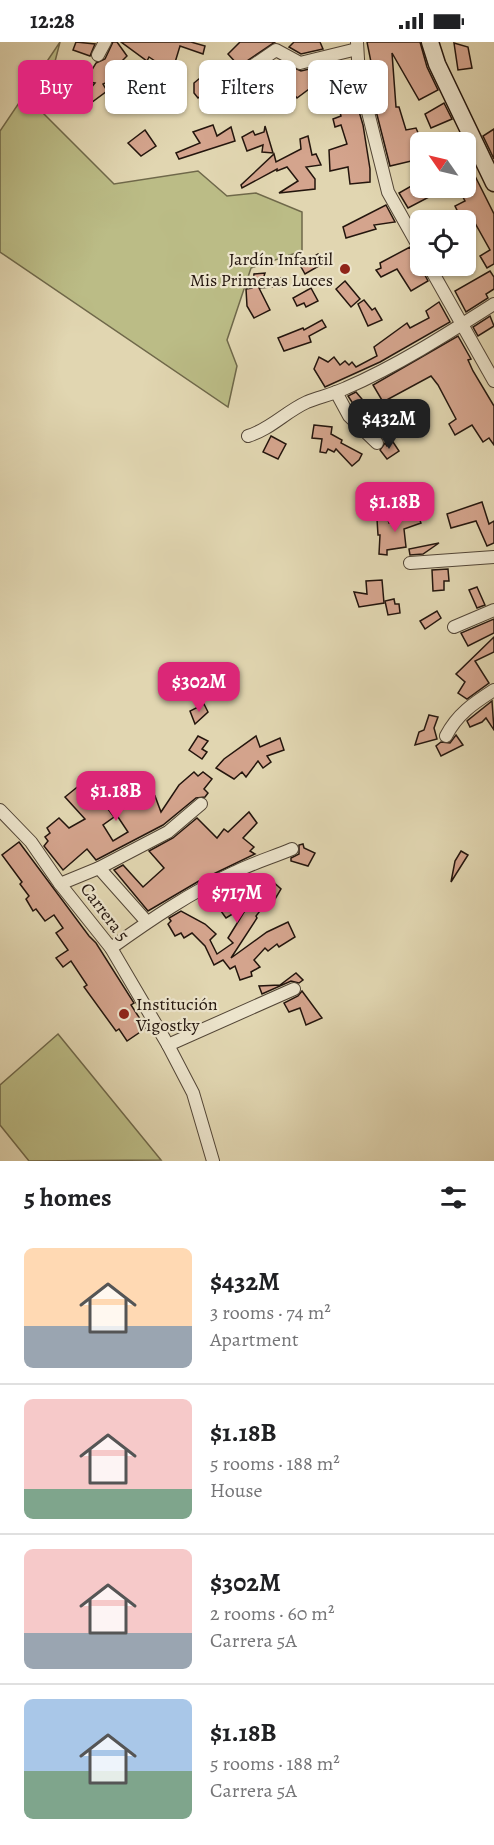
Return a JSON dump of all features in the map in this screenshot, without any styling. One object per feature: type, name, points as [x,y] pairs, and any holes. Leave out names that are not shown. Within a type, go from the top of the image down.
[{"type":"street","points":[[98,55],[105,42]]},
{"type":"street","points":[[430,42],[437,64],[494,183]]},
{"type":"street","points":[[296,61],[300,63],[357,45],[359,76],[388,192],[410,231]]},
{"type":"street","points":[[261,60],[276,50],[294,60]]},
{"type":"street","points":[[435,276],[494,381]]},
{"type":"street","points":[[248,436],[263,432],[281,415],[307,402],[366,378],[462,325],[494,304]]},
{"type":"street","points":[[336,392],[349,416],[377,443]]},
{"type":"street","points":[[410,564],[493,560]]},
{"type":"street","points":[[454,627],[494,610]]},
{"type":"street","points":[[446,736],[459,716],[494,690]]},
{"type":"street","points":[[60,884],[99,868],[168,832],[201,804]]},
{"type":"street","name":"Carrera 5","points":[[0,810],[31,842],[60,884],[111,948],[168,1045],[193,1093],[213,1161]]},
{"type":"street","points":[[111,948],[147,922],[235,872],[292,849]]},
{"type":"street","points":[[99,868],[147,922]]},
{"type":"street","points":[[168,1045],[294,989]]},
{"type":"green space","points":[[60,42],[55,60],[48,60]]},
{"type":"green space","points":[[18,104],[18,114],[44,114],[114,184],[198,171],[227,196],[256,193],[302,212],[302,251],[251,268],[227,340],[237,366],[228,407],[0,252],[0,131]]},
{"type":"green space","points":[[58,1034],[161,1160],[29,1161],[0,1125],[0,1085]]},
{"type":"building","points":[[76,42],[95,44],[90,56],[73,50]]},
{"type":"building","points":[[113,42],[117,42],[127,56],[123,60],[105,60],[105,83],[103,84],[105,92],[93,102],[95,83],[93,83],[93,68],[96,63],[105,59]]},
{"type":"building","points":[[121,42],[191,42],[205,46],[203,54],[180,46],[176,60],[154,60],[149,57],[146,60]]},
{"type":"building","points":[[240,42],[275,42],[248,60],[233,60],[228,54]]},
{"type":"building","points":[[294,42],[320,42],[323,49],[301,54],[289,47]]},
{"type":"building","points":[[367,42],[420,42],[427,67],[438,90],[419,100],[392,53],[396,107],[399,107],[406,130],[416,128],[418,132],[410,132],[410,161],[390,166],[377,114],[388,114],[388,60],[371,60]]},
{"type":"building","points":[[454,43],[468,47],[472,68],[458,70]]},
{"type":"building","points":[[296,69],[301,71],[308,69],[308,90],[297,98]]},
{"type":"building","points":[[199,79],[198,98],[194,93],[194,83]]},
{"type":"building","points":[[444,103],[452,119],[431,128],[425,114]]},
{"type":"building","points":[[340,114],[360,114],[370,169],[370,182],[350,184],[348,167],[330,171],[329,150],[347,144],[341,125],[335,127],[333,119],[341,116]]},
{"type":"building","points":[[213,125],[217,136],[231,127],[235,141],[179,159],[176,153],[200,143],[193,132]]},
{"type":"building","points":[[265,126],[273,153],[262,152],[263,145],[247,151],[242,137],[253,131],[255,135],[264,132]]},
{"type":"building","points":[[494,129],[494,159],[483,136]]},
{"type":"building","points":[[145,130],[156,146],[141,156],[128,143]]},
{"type":"building","points":[[308,136],[312,155],[316,154],[321,165],[306,167],[315,179],[315,189],[279,193],[298,181],[287,167],[277,171],[277,169],[242,188],[241,185],[274,154],[276,162],[301,149],[300,139]]},
{"type":"building","points":[[476,178],[494,214],[494,264],[487,268],[480,256],[490,250],[476,225],[476,210],[457,210],[455,206],[465,201],[463,198],[476,198]]},
{"type":"building","points":[[410,187],[410,198],[427,198],[408,208],[399,193]]},
{"type":"building","points":[[386,205],[395,222],[374,225],[376,229],[346,238],[343,227]]},
{"type":"building","points":[[410,247],[410,276],[425,276],[428,281],[411,291],[397,269],[381,277],[376,270],[381,268],[380,263]]},
{"type":"building","points":[[318,254],[324,263],[305,274],[300,265]]},
{"type":"building","points":[[490,271],[494,277],[494,289],[486,294],[488,298],[466,312],[455,291]]},
{"type":"building","points":[[265,273],[263,279],[282,278],[283,286],[259,288],[270,310],[254,318],[247,306],[246,289],[252,288],[254,274]]},
{"type":"building","points":[[345,281],[360,299],[351,307],[336,289]]},
{"type":"building","points":[[311,288],[318,301],[306,307],[304,303],[297,306],[293,298]]},
{"type":"building","points":[[364,300],[372,310],[375,308],[382,320],[368,326],[358,304]]},
{"type":"building","points":[[439,302],[450,322],[380,362],[325,387],[314,369],[319,357],[328,362],[334,357],[340,365],[345,361],[349,365],[352,362],[356,367],[377,356],[374,347],[407,323],[410,328],[429,318],[426,311]]},
{"type":"building","points":[[490,316],[494,326],[478,336],[473,327]]},
{"type":"building","points":[[322,320],[326,327],[309,336],[311,342],[284,351],[278,338],[303,328],[304,330]]},
{"type":"building","points":[[458,336],[471,359],[468,360],[473,371],[494,406],[494,445],[489,438],[483,442],[472,425],[455,435],[449,424],[456,419],[431,376],[383,402],[373,385]]},
{"type":"building","points":[[356,392],[367,405],[361,416],[348,396]]},
{"type":"building","points":[[414,406],[420,417],[406,424],[400,413]]},
{"type":"building","points":[[314,425],[332,427],[331,434],[342,440],[341,443],[362,454],[359,460],[352,466],[336,449],[334,452],[328,449],[326,453],[320,452],[322,439],[312,438]]},
{"type":"building","points":[[271,436],[286,444],[278,459],[263,452]]},
{"type":"building","points":[[393,442],[399,451],[387,459],[380,450],[385,443],[387,446]]},
{"type":"building","points":[[482,502],[489,524],[494,521],[494,543],[487,546],[476,521],[451,528],[447,514]]},
{"type":"building","points":[[417,513],[421,523],[404,529],[406,547],[387,550],[387,555],[379,554],[380,535],[378,535],[377,519],[388,519],[389,523]]},
{"type":"building","points":[[439,543],[423,554],[410,555],[409,549]]},
{"type":"building","points":[[448,569],[449,581],[444,581],[444,590],[433,591],[432,570]]},
{"type":"building","points":[[382,580],[384,603],[359,607],[354,592],[367,594],[366,581]]},
{"type":"building","points":[[477,587],[485,605],[477,608],[469,590]]},
{"type":"building","points":[[394,599],[395,604],[399,604],[400,613],[388,615],[385,601]]},
{"type":"building","points":[[437,611],[441,618],[425,629],[420,621]]},
{"type":"building","points":[[494,619],[494,633],[468,646],[461,633]]},
{"type":"building","points":[[494,637],[494,652],[475,661],[489,683],[467,699],[458,693],[465,682],[456,674]]},
{"type":"building","points":[[492,701],[494,730],[486,718],[470,727],[467,721]]},
{"type":"building","points":[[204,704],[208,712],[195,724],[190,711]]},
{"type":"building","points":[[429,715],[438,717],[434,728],[437,739],[415,745],[419,732],[424,730]]},
{"type":"building","points":[[456,735],[463,745],[441,756],[436,746],[441,742],[450,743]]},
{"type":"building","points":[[198,736],[208,741],[202,749],[207,752],[202,759],[189,750]]},
{"type":"building","points":[[256,736],[260,747],[280,738],[284,750],[267,756],[271,762],[263,768],[258,761],[246,777],[242,772],[234,779],[216,768],[224,759]]},
{"type":"building","points":[[194,772],[198,776],[203,772],[212,779],[204,789],[208,793],[205,797],[196,798],[163,825],[96,860],[87,849],[63,870],[44,846],[48,841],[45,837],[50,833],[47,828],[59,818],[69,828],[85,819],[65,797],[81,784],[92,799],[101,806],[105,805],[114,817],[103,825],[113,841],[128,832],[114,811],[144,799],[145,803],[155,796],[161,812],[179,785]]},
{"type":"building","points":[[249,812],[257,823],[243,838],[254,847],[250,851],[255,854],[199,881],[148,911],[114,870],[123,865],[143,887],[164,868],[149,851],[173,838],[197,818],[217,838],[224,829],[228,832]]},
{"type":"building","points":[[19,842],[96,943],[134,1003],[131,1005],[146,1028],[127,1041],[119,1029],[116,1031],[84,987],[87,985],[71,961],[63,967],[56,958],[68,950],[56,933],[63,928],[54,915],[45,921],[36,909],[33,911],[26,899],[29,896],[20,884],[22,882],[2,855]]},
{"type":"building","points":[[303,844],[304,848],[315,853],[308,866],[291,861],[291,858],[299,854],[299,845]]},
{"type":"building","points":[[461,851],[468,855],[451,882],[455,861]]},
{"type":"building","points":[[251,874],[261,888],[271,880],[281,889],[274,901],[270,898],[256,916],[257,918],[231,958],[267,932],[288,922],[295,937],[279,947],[277,944],[268,951],[265,948],[254,960],[260,967],[251,972],[252,976],[240,980],[235,966],[230,969],[223,960],[214,965],[205,946],[192,933],[184,938],[181,933],[175,936],[168,924],[171,921],[169,918],[181,911],[205,924],[216,934],[210,940],[217,954],[233,943],[228,938],[249,904],[226,918],[213,900],[205,906],[200,899]]},
{"type":"building","points":[[296,973],[303,980],[299,983],[291,981],[262,994],[259,986],[280,985]]},
{"type":"building","points":[[302,991],[322,1018],[306,1025],[300,1008],[289,1012],[284,1003],[298,996]]},
{"type":"place","name":"Jardín Infantil Mis Primeras Luces","points":[[345,269]]},
{"type":"place","name":"Institución Vigostky","points":[[124,1014]]}]
